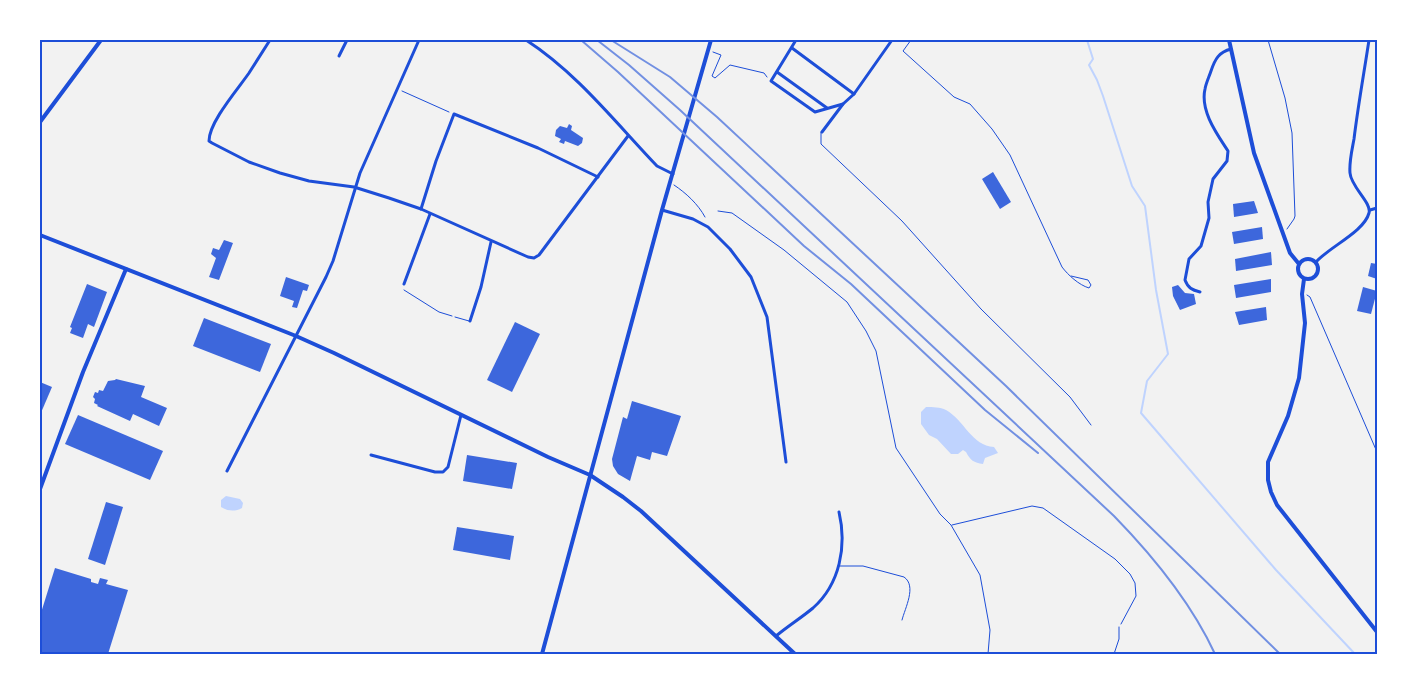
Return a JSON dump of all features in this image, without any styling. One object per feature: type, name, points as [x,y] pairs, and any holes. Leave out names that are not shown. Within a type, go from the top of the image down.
[{"type":"street","points":[[40,122],[101,40]]},
{"type":"street","points":[[270,40],[218,117],[209,140],[249,162],[280,173],[309,181],[354,187],[421,209],[528,257],[534,258],[539,255],[628,136]]},
{"type":"street","points":[[339,56],[347,40]]},
{"type":"street","points":[[227,471],[333,261],[354,187],[419,40]]},
{"type":"street","points":[[526,40],[579,83],[657,166],[673,174]]},
{"type":"street","points":[[542,654],[662,210],[711,40]]},
{"type":"street","points":[[796,40],[771,81],[815,112],[843,104]]},
{"type":"street","points":[[822,132],[843,104],[854,94],[892,40]]},
{"type":"street","points":[[1229,40],[1254,153],[1281,231],[1290,253],[1299,264],[1298,273],[1304,279],[1316,276],[1319,269],[1316,262],[1307,258],[1299,264]]},
{"type":"street","points":[[1316,262],[1322,254],[1343,242],[1369,215],[1369,206],[1353,186],[1350,173],[1355,127],[1369,40]]},
{"type":"street","points":[[792,48],[854,94]]},
{"type":"street","points":[[1200,292],[1188,287],[1185,280],[1189,259],[1201,246],[1209,218],[1208,202],[1213,179],[1227,161],[1228,156],[1228,151],[1209,119],[1204,102],[1204,91],[1214,62],[1224,51],[1231,49]]},
{"type":"street","points":[[777,72],[827,108]]},
{"type":"street","points":[[421,209],[436,161],[454,114],[538,148],[598,178]]},
{"type":"street","points":[[1370,210],[1377,208]]},
{"type":"street","points":[[662,210],[693,219],[708,227],[730,249],[751,277],[767,316],[786,462]]},
{"type":"street","points":[[404,284],[430,214]]},
{"type":"street","points":[[40,235],[296,336],[590,476],[641,511],[795,654]]},
{"type":"street","points":[[470,321],[491,242]]},
{"type":"street","points":[[40,488],[83,372],[126,269]]},
{"type":"street","points":[[1304,279],[1302,294],[1305,323],[1299,378],[1288,416],[1268,462],[1268,480],[1277,505],[1377,632]]},
{"type":"street","points":[[370,455],[435,472],[443,472],[448,467],[461,415]]},
{"type":"street","points":[[776,636],[812,608],[836,578],[840,566],[842,537],[839,512]]},
{"type":"lane","points":[[910,40],[903,51],[954,97],[970,104],[992,129],[1010,155],[1062,267],[1070,276],[1083,287],[1089,288],[1091,285],[1088,280],[1070,276]]},
{"type":"lane","points":[[822,132],[821,144],[902,221],[981,309],[1070,397],[1091,425]]},
{"type":"lane","points":[[455,317],[470,321]]},
{"type":"lane","points":[[840,566],[863,566],[904,577],[908,580],[911,586],[902,620]]},
{"type":"lane","points":[[1114,654],[1119,639],[1119,627]]},
{"type":"path","points":[[1268,40],[1292,133],[1295,216],[1287,228],[1281,231]]},
{"type":"path","points":[[715,53],[721,55],[712,76],[715,78],[727,67],[733,65],[764,74],[771,81]]},
{"type":"path","points":[[398,90],[454,114]]},
{"type":"path","points":[[674,184],[701,209],[705,217]]},
{"type":"path","points":[[718,211],[732,213],[784,250],[847,302],[866,330],[876,352],[896,448],[940,514],[951,525],[980,575],[990,630],[988,654]]},
{"type":"path","points":[[404,284],[404,291],[440,312],[455,317]]},
{"type":"path","points":[[1302,294],[1310,297],[1377,452]]},
{"type":"path","points":[[951,525],[1032,506],[1043,508],[1115,559],[1130,574],[1135,583],[1136,596],[1119,627]]},
{"type":"water","points":[[926,407],[946,410],[980,442],[986,446],[994,447],[998,453],[985,458],[983,464],[973,461],[963,450],[958,454],[951,454],[937,439],[929,435],[921,424],[921,412]]},
{"type":"water","points":[[226,496],[240,499],[243,503],[242,508],[231,511],[221,507],[221,500]]},
{"type":"building","points":[[569,124],[572,126],[571,130],[583,138],[582,143],[578,146],[565,141],[564,144],[559,142],[561,139],[555,136],[556,130],[560,126],[567,128]]},
{"type":"building","points":[[993,172],[1011,202],[1000,209],[982,179]]},
{"type":"building","points":[[1254,201],[1258,213],[1234,217],[1233,204]]},
{"type":"building","points":[[1262,227],[1263,239],[1234,244],[1232,232]]},
{"type":"building","points":[[224,240],[233,243],[219,280],[209,277],[216,258],[211,254],[213,248],[219,250]]},
{"type":"building","points":[[1271,252],[1272,265],[1236,271],[1235,259]]},
{"type":"building","points":[[1371,263],[1377,264],[1377,279],[1368,276]]},
{"type":"building","points":[[286,277],[309,285],[307,291],[303,290],[297,308],[292,307],[294,301],[280,296]]},
{"type":"building","points":[[1271,279],[1271,292],[1236,298],[1234,285]]},
{"type":"building","points":[[87,284],[107,292],[94,327],[88,324],[83,338],[70,333],[72,328],[70,327]]},
{"type":"building","points":[[1178,285],[1185,293],[1194,294],[1196,304],[1180,310],[1173,296],[1172,287]]},
{"type":"building","points":[[1363,287],[1377,291],[1371,314],[1357,311]]},
{"type":"building","points":[[1266,307],[1267,320],[1239,325],[1235,312]]},
{"type":"building","points":[[204,318],[271,344],[260,372],[193,346]]},
{"type":"building","points":[[515,322],[540,334],[512,392],[487,380]]},
{"type":"building","points":[[116,379],[145,386],[141,397],[167,408],[159,426],[133,414],[130,421],[94,403],[95,399],[93,397],[95,392],[103,391],[108,381]]},
{"type":"building","points":[[40,382],[52,387],[40,415]]},
{"type":"building","points":[[632,401],[681,416],[667,456],[652,452],[650,460],[637,456],[630,481],[618,474],[613,466],[612,459],[623,417],[627,419]]},
{"type":"building","points":[[78,415],[163,451],[150,480],[65,444]]},
{"type":"building","points":[[467,455],[517,463],[512,489],[463,481]]},
{"type":"building","points":[[106,502],[123,507],[105,565],[88,559]]},
{"type":"building","points":[[457,527],[514,536],[510,560],[453,550]]},
{"type":"building","points":[[55,568],[91,579],[91,582],[98,584],[100,578],[108,580],[106,584],[128,590],[108,654],[40,654],[40,616]]},
{"type":"waterway","points":[[1087,40],[1093,59],[1089,65],[1103,96],[1132,186],[1145,206],[1156,290],[1168,354],[1147,381],[1141,413],[1276,570],[1355,654]]},
{"type":"railway","points":[[581,40],[618,72],[804,246],[851,284],[985,410],[1038,453]]},
{"type":"railway","points":[[597,40],[629,65],[680,110],[1114,516],[1170,580],[1195,616],[1215,654]]},
{"type":"railway","points":[[611,40],[670,77],[717,117],[1006,386],[1280,654]]}]
